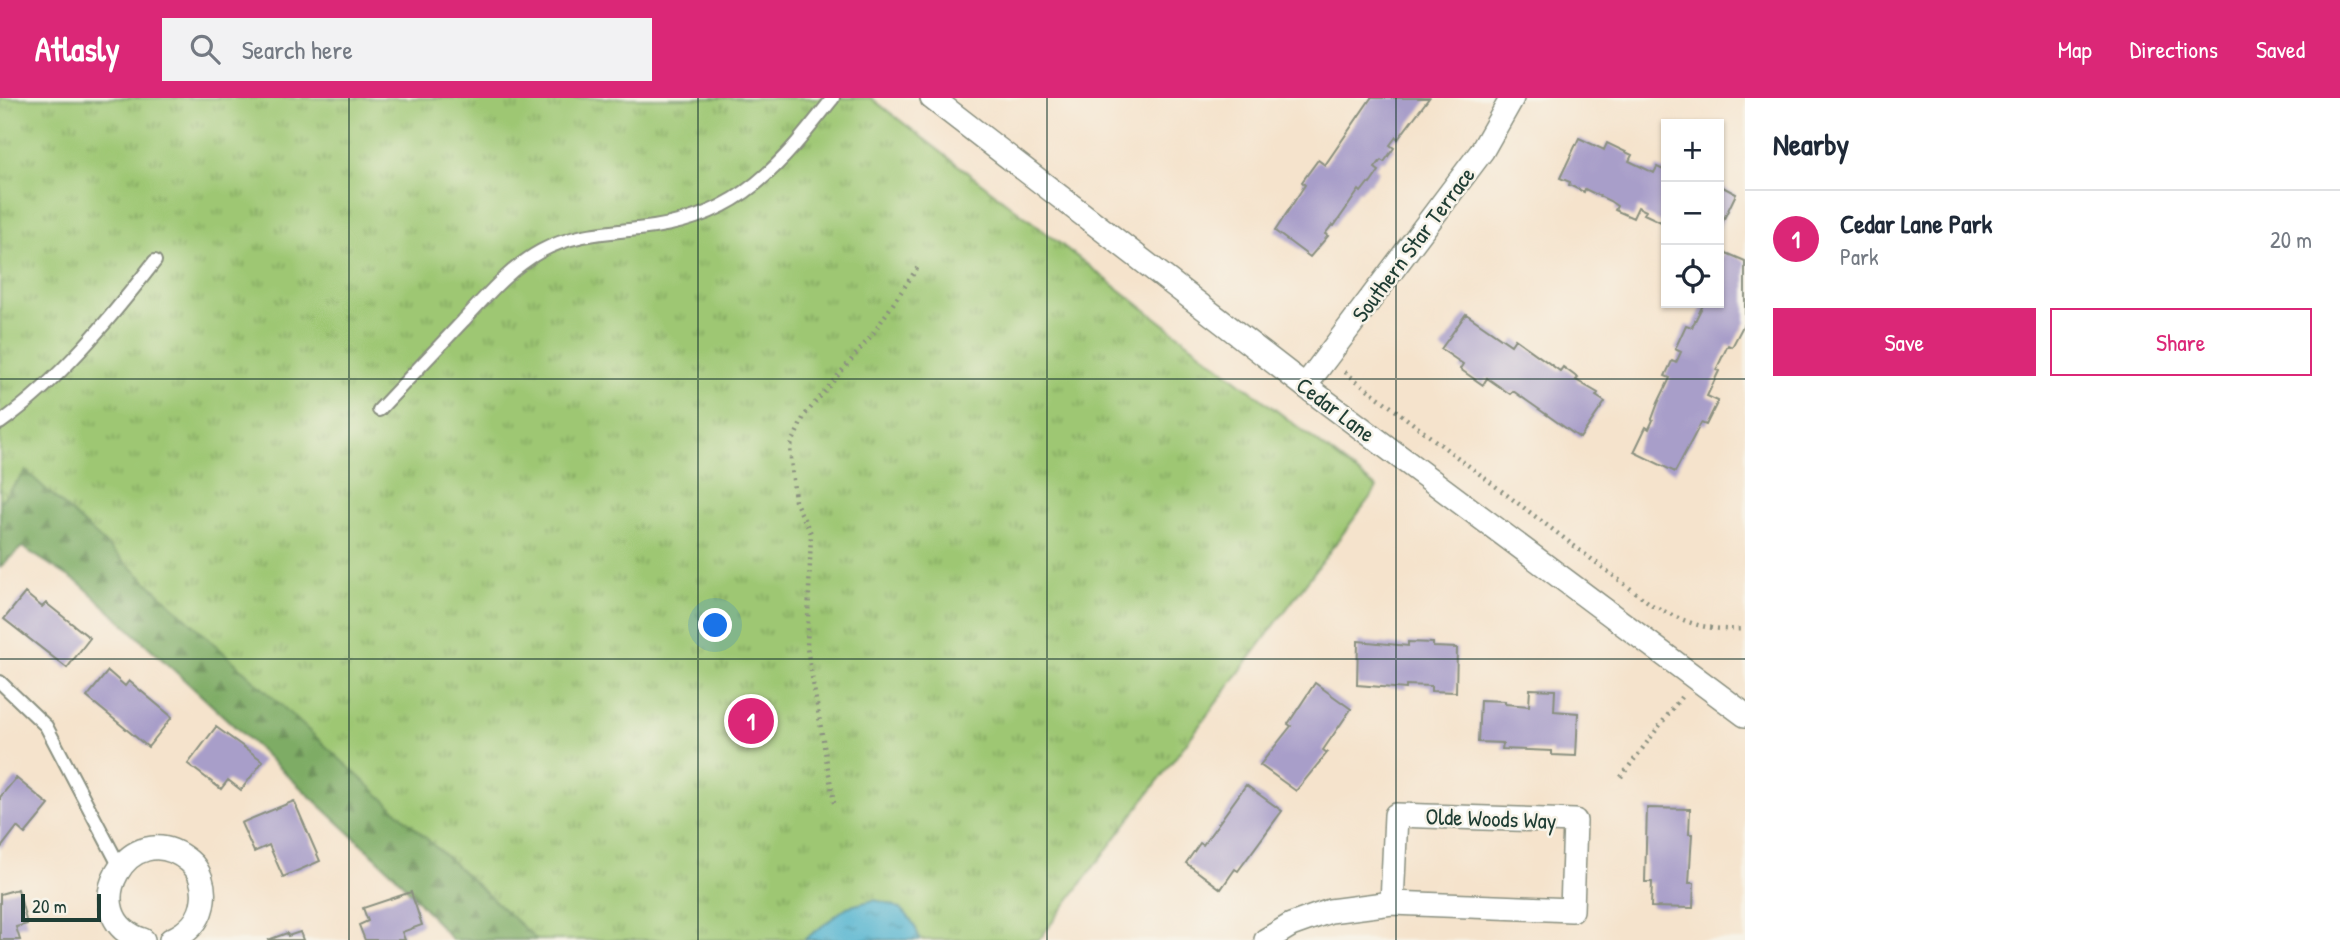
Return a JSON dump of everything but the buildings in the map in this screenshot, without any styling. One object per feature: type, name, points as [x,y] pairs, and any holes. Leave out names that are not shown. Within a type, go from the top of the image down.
[{"type":"street","name":"Cedar Lane","points":[[932,98],[1306,386],[1745,715]]},
{"type":"street","name":"Southern Star Terrace","points":[[1306,386],[1482,152],[1512,98]]},
{"type":"street","name":"Olde Woods Way","points":[[1266,940],[1291,925],[1330,911],[1392,903],[1572,909],[1575,821],[1395,815],[1392,903]]},
{"type":"street","points":[[143,940],[126,931],[117,920],[111,906],[110,890],[114,875],[135,853],[165,848],[180,854],[192,864],[201,877],[204,893],[202,909],[195,923],[184,934],[171,940]]},
{"type":"lane","points":[[379,410],[504,277],[538,253],[567,238],[656,227],[699,216],[731,203],[758,184],[783,160],[833,98]]},
{"type":"lane","points":[[0,423],[46,384],[104,326],[155,261]]},
{"type":"lane","points":[[0,682],[46,726],[120,867]]},
{"type":"path","points":[[834,803],[807,648],[811,533],[795,501],[790,448],[804,415],[872,335],[920,264]]},
{"type":"path","points":[[1328,359],[1652,605],[1688,623],[1719,630],[1745,629]]},
{"type":"path","points":[[1621,777],[1683,695]]},
{"type":"green space","points":[[0,98],[871,98],[1377,488],[1039,940],[537,940],[26,471],[0,502]]},
{"type":"green space","points":[[25,454],[702,940],[452,940],[396,876],[82,585],[22,547],[0,567],[0,463]]},
{"type":"water","points":[[874,900],[891,904],[904,912],[913,923],[920,940],[804,940],[847,907]]},
{"type":"place","name":"Cedar Lane Park","points":[[751,721]]}]
